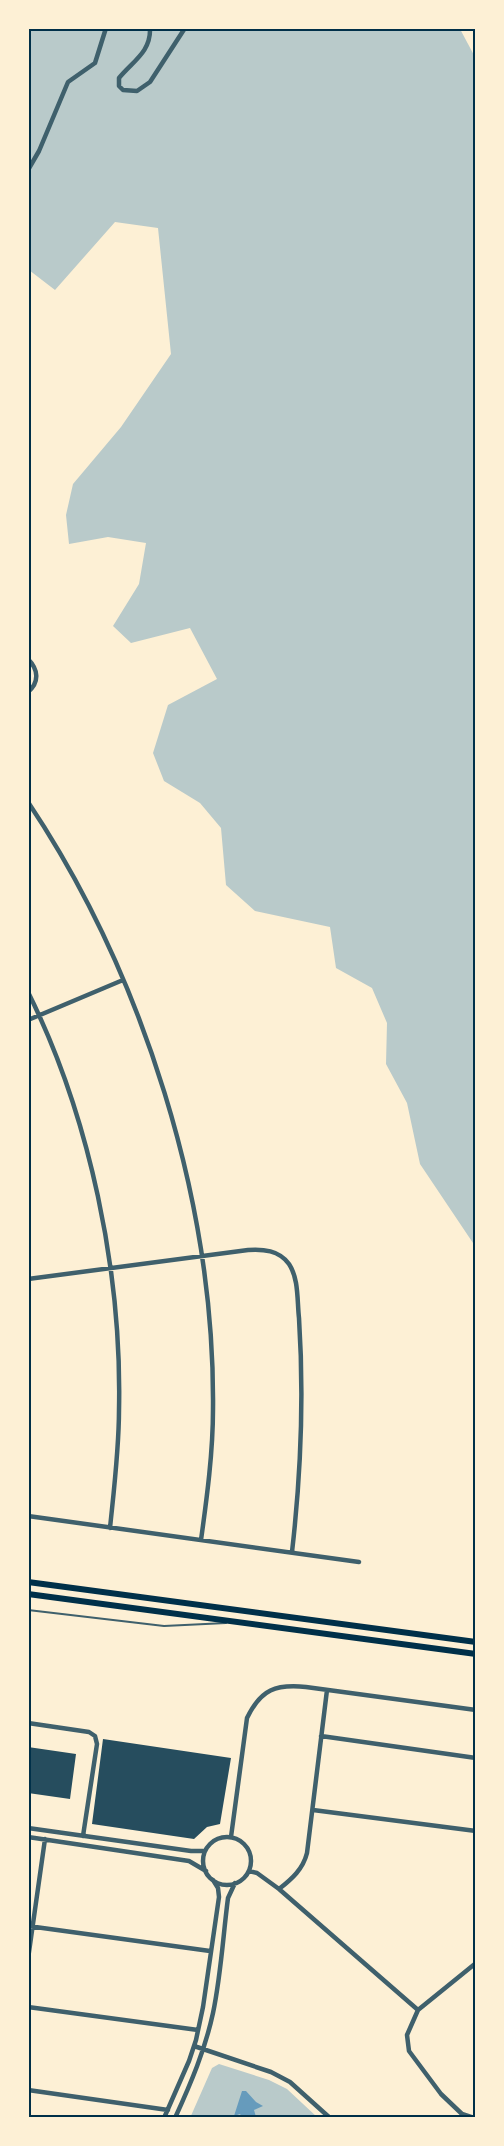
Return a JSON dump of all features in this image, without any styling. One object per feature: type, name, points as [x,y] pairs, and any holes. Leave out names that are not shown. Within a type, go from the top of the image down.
[{"type":"main road","points":[[28,1582],[476,1642]]},
{"type":"main road","points":[[28,1594],[476,1654]]},
{"type":"street","points":[[28,170],[39,151],[68,82],[95,63],[106,28]]},
{"type":"street","points":[[150,28],[150,39],[142,54],[119,78],[119,86],[123,90],[137,91],[150,82],[185,28]]},
{"type":"street","points":[[28,658],[37,670],[37,677],[36,683],[28,692]]},
{"type":"street","points":[[28,802],[82,891],[123,980],[160,1077],[185,1169],[201,1256],[211,1342],[213,1410],[201,1540]]},
{"type":"street","points":[[28,1020],[123,980]]},
{"type":"street","points":[[28,992],[76,1112],[94,1182],[111,1269],[117,1321],[119,1410],[110,1528]]},
{"type":"street","points":[[28,1280],[248,1250],[267,1250],[283,1258],[294,1274],[302,1400],[301,1451],[292,1552]]},
{"type":"street","points":[[28,1516],[359,1563]]},
{"type":"street","points":[[231,1837],[247,1718],[261,1695],[274,1688],[288,1685],[476,1710]]},
{"type":"street","points":[[279,1889],[294,1877],[306,1859],[327,1690]]},
{"type":"street","points":[[28,1723],[89,1732],[95,1736],[97,1744],[83,1836]]},
{"type":"street","points":[[321,1736],[476,1758]]},
{"type":"street","points":[[312,1810],[476,1831]]},
{"type":"street","points":[[28,1828],[191,1851],[206,1851]]},
{"type":"street","points":[[28,1837],[189,1861],[206,1871],[218,1888],[219,1897],[198,2030],[194,2046],[164,2118]]},
{"type":"street","points":[[206,1871],[204,1858],[212,1843],[231,1837],[248,1848],[251,1859],[249,1870],[242,1880],[231,1885],[213,1880]]},
{"type":"street","points":[[28,1959],[45,1839]]},
{"type":"street","points":[[249,1870],[279,1889],[418,2010]]},
{"type":"street","points":[[175,2118],[204,2049],[214,2010],[228,1898],[235,1883]]},
{"type":"street","points":[[31,1926],[210,1951]]},
{"type":"street","points":[[474,2118],[462,2114],[441,2094],[409,2051],[407,2035],[418,2010],[476,1963]]},
{"type":"street","points":[[28,2007],[198,2030]]},
{"type":"street","points":[[194,2046],[271,2072],[290,2082],[330,2118]]},
{"type":"street","points":[[28,2090],[168,2110]]},
{"type":"lane","points":[[28,1610],[164,1626],[238,1623]]},
{"type":"shaded area","points":[[28,29],[460,29],[475,57],[475,1246],[420,1164],[407,1103],[386,1064],[387,1023],[372,988],[336,968],[330,927],[255,911],[226,885],[221,828],[200,803],[164,781],[153,753],[168,705],[217,679],[190,628],[131,643],[113,626],[139,584],[146,543],[108,537],[69,544],[66,515],[73,484],[121,427],[171,354],[158,228],[115,222],[55,290],[29,270]]},
{"type":"shaded area","points":[[219,2064],[269,2080],[287,2089],[317,2117],[190,2118],[212,2068]]},
{"type":"water","points":[[242,2091],[246,2091],[263,2106],[254,2110],[256,2117],[242,2117],[240,2114],[234,2116]]},
{"type":"building","points":[[103,1739],[231,1758],[220,1824],[207,1827],[194,1839],[92,1824]]},
{"type":"building","points":[[28,1747],[76,1754],[70,1799],[28,1793]]}]
